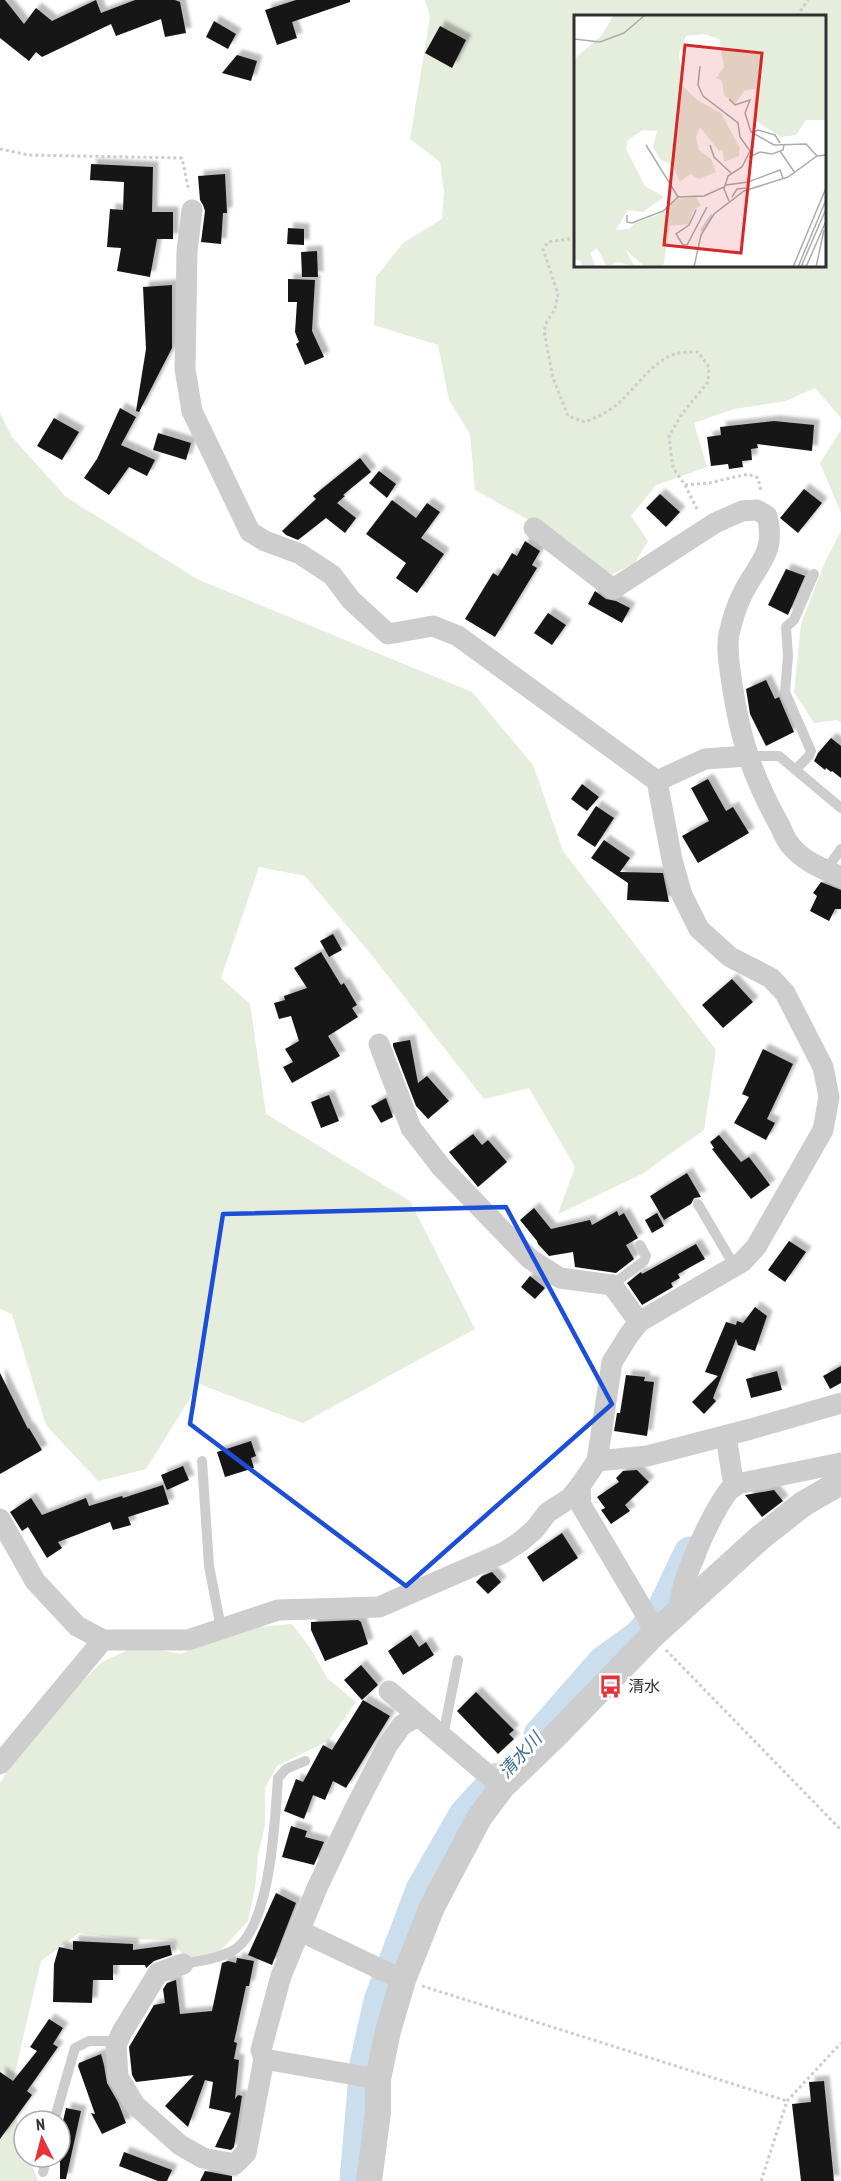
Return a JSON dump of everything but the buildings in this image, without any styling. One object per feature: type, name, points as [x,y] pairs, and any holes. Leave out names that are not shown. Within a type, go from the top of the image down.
[{"type":"street","points":[[0,1519],[35,1581],[77,1626],[103,1640],[189,1640],[278,1610],[379,1607],[503,1553],[535,1529],[547,1513],[570,1498],[597,1461],[612,1362],[639,1322],[742,1263],[756,1247],[823,1130],[829,1097],[822,1067],[785,993],[771,978],[730,957],[699,929],[682,895],[672,860],[657,781],[458,636],[433,626],[387,634],[351,600],[332,575],[300,554],[265,541],[250,532],[192,411],[185,357],[187,251],[192,210]]},
{"type":"street","points":[[534,528],[613,589],[707,528],[742,511],[757,510],[767,516],[770,543],[763,561],[742,594],[728,637],[737,718],[747,756],[767,803],[791,846],[814,865],[834,874]]},
{"type":"street","points":[[657,781],[705,759],[747,756]]},
{"type":"street","points":[[379,1044],[411,1128],[442,1168],[530,1259],[560,1278],[612,1285],[639,1322]]},
{"type":"street","points":[[823,1130],[841,1119]]},
{"type":"street","points":[[597,1461],[647,1456],[841,1403]]},
{"type":"street","points":[[726,1436],[734,1487]]},
{"type":"street","points":[[679,1611],[679,1600],[702,1539],[728,1491],[737,1484],[841,1463]]},
{"type":"street","points":[[369,2181],[378,2112],[378,2079],[388,2031],[403,1980],[432,1907],[479,1818],[502,1787],[654,1634],[761,1537],[803,1504],[841,1482]]},
{"type":"street","points":[[580,1486],[581,1505],[648,1618],[654,1634]]},
{"type":"street","points":[[0,1764],[103,1640]]},
{"type":"street","points":[[389,1691],[502,1787]]},
{"type":"street","points":[[183,1964],[158,1973],[118,2041],[116,2045],[118,2077],[135,2105],[187,2149],[203,2158],[235,2164],[246,2153],[264,2059],[261,2050],[281,1976],[349,1820],[387,1746],[402,1725],[418,1716]]},
{"type":"street","points":[[300,1931],[403,1980]]},
{"type":"street","points":[[264,2059],[378,2079]]},
{"type":"lane","points":[[796,769],[812,750],[785,692],[788,656],[786,627],[794,620],[814,574]]},
{"type":"lane","points":[[747,756],[779,756],[841,808]]},
{"type":"lane","points":[[834,874],[841,849]]},
{"type":"lane","points":[[698,1204],[735,1267]]},
{"type":"lane","points":[[612,1285],[644,1261],[646,1256],[640,1245]]},
{"type":"lane","points":[[202,1461],[209,1566],[221,1628]]},
{"type":"lane","points":[[443,1736],[458,1660]]},
{"type":"lane","points":[[183,1964],[214,1958],[234,1951],[251,1933],[261,1906],[270,1864],[278,1778],[286,1769],[305,1761]]},
{"type":"lane","points":[[57,2109],[75,2048],[89,2041],[118,2041]]},
{"type":"path","points":[[799,15],[808,0]]},
{"type":"path","points":[[0,149],[28,155],[182,158],[192,210]]},
{"type":"path","points":[[574,238],[548,242],[543,249],[558,294],[555,309],[544,331],[554,378],[568,416],[585,422],[600,416],[624,399],[640,379],[663,359],[679,353],[698,352],[710,367],[708,382],[682,414],[669,436],[672,468],[685,484],[707,528]]},
{"type":"path","points":[[685,484],[710,483],[748,474],[758,478],[761,490],[757,510]]},
{"type":"path","points":[[654,1634],[658,1642],[841,1830]]},
{"type":"path","points":[[403,1980],[787,2101]]},
{"type":"path","points":[[761,2181],[787,2101],[841,2043]]},
{"type":"highlighted area","points":[[506,1207],[612,1404],[406,1586],[190,1424],[223,1214]]},
{"type":"green space","points":[[425,0],[841,0],[841,418],[815,388],[786,401],[734,409],[694,423],[707,467],[656,485],[631,516],[648,541],[634,564],[610,575],[546,530],[475,490],[470,434],[449,400],[438,345],[374,325],[376,277],[403,243],[442,219],[444,191],[440,162],[410,139],[430,17]]},
{"type":"green space","points":[[0,413],[12,437],[66,497],[197,579],[472,692],[533,765],[563,851],[716,1050],[704,1130],[642,1174],[558,1214],[575,1167],[529,1088],[484,1099],[370,953],[305,876],[259,867],[221,978],[250,1004],[266,1114],[410,1201],[475,1329],[303,1423],[199,1384],[146,1469],[98,1481],[46,1425],[12,1314],[0,1309]]},
{"type":"green space","points":[[841,430],[841,513],[820,463]]},
{"type":"green space","points":[[841,531],[841,723],[837,720],[814,723],[794,692],[801,624],[825,562]]},
{"type":"green space","points":[[292,1624],[311,1649],[327,1678],[356,1702],[328,1741],[277,1766],[265,1788],[265,1825],[248,1921],[220,1951],[185,1960],[174,1940],[127,1939],[79,1933],[41,1961],[9,2098],[13,2109],[12,2169],[34,2169],[38,2181],[0,2181],[0,1783],[14,1760],[59,1704],[102,1662],[137,1646],[181,1654],[259,1627]]},
{"type":"waterway","name":"清水川","points":[[540,1735],[603,1663],[639,1637],[663,1610],[690,1553]]},
{"type":"waterway","name":"清水川","points":[[356,2181],[366,2064],[380,2001],[422,1890],[465,1815],[498,1779]]},
{"type":"place","name":"清水","points":[[610,1686]]}]
